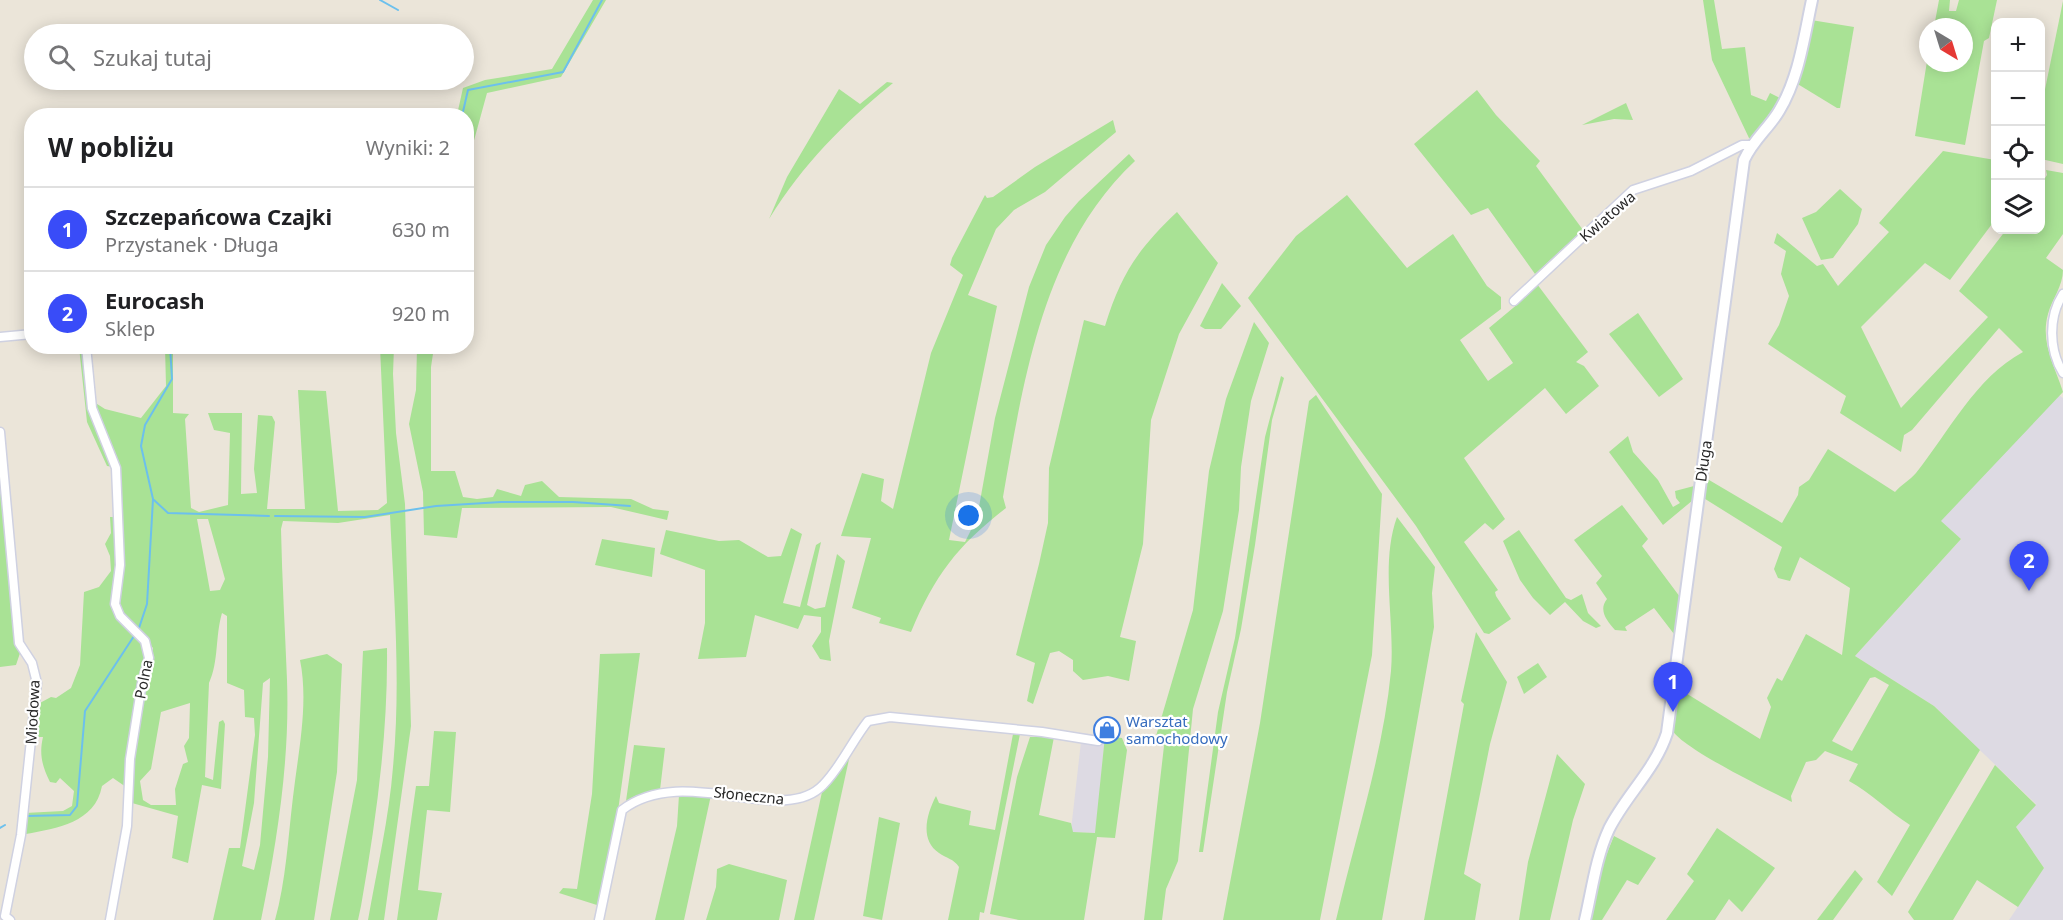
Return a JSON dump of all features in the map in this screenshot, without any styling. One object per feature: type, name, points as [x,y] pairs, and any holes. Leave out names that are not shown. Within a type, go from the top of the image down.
[{"type":"street","name":"Długa","points":[[1585,920],[1602,848],[1610,828],[1662,750],[1667,733],[1744,159],[1751,145],[1779,111],[1791,84],[1812,0]]},
{"type":"street","name":"Kwiatowa","points":[[1514,302],[1633,190],[1692,171],[1742,145],[1751,145]]},
{"type":"street","points":[[2063,294],[2057,302],[2052,330],[2055,357],[2063,373]]},
{"type":"street","points":[[0,337],[24,335]]},
{"type":"street","name":"Polna","points":[[87,354],[92,408],[116,468],[120,565],[114,604],[120,616],[146,641],[149,658],[142,683],[130,759],[127,826],[110,920]]},
{"type":"street","name":"Miodowa","points":[[0,432],[19,643],[32,663],[37,683],[21,835],[5,916],[10,920]]},
{"type":"street","name":"Słoneczna","points":[[599,920],[622,810],[636,800],[682,790],[776,801],[795,799],[823,786],[868,721],[890,717],[1033,731],[1098,741]]},
{"type":"shaded area","points":[[2059,395],[2063,398],[2063,920],[2009,920],[2044,868],[2016,827],[2036,804],[1934,706],[1855,656],[1961,539],[1940,521]]},
{"type":"shaded area","points":[[1082,733],[1105,736],[1096,833],[1072,832],[1071,830]]},
{"type":"green space","points":[[593,0],[606,0],[561,77],[487,93],[474,140],[474,108],[459,108],[463,90],[474,90],[474,84],[485,80],[552,69]]},
{"type":"green space","points":[[1703,0],[1714,0],[1722,49],[1745,47],[1751,95],[1766,101],[1770,93],[1780,98],[1752,139],[1749,138],[1712,60]]},
{"type":"green space","points":[[1939,0],[1950,0],[1949,11],[1956,11],[1959,0],[1997,0],[1993,18],[1991,18],[1989,38],[1984,41],[1965,145],[1915,136],[1925,72],[1973,72],[1973,18],[1936,18]]},
{"type":"green space","points":[[2063,1],[2063,164],[2045,160],[2045,89]]},
{"type":"green space","points":[[1811,20],[1854,27],[1840,108],[1796,83]]},
{"type":"green space","points":[[887,82],[893,83],[857,114],[810,162],[769,219],[787,177],[839,89],[860,104]]},
{"type":"green space","points":[[1477,90],[1496,115],[1540,161],[1536,166],[1583,230],[1535,274],[1488,208],[1471,215],[1414,144]]},
{"type":"green space","points":[[1626,103],[1633,120],[1614,119],[1582,125]]},
{"type":"green space","points":[[1113,120],[1116,132],[1045,192],[1014,210],[996,229],[968,295],[997,306],[949,540],[965,542],[977,518],[995,418],[1029,287],[1046,245],[1079,201],[1129,154],[1135,161],[1104,195],[1079,233],[1058,274],[1042,317],[1020,406],[1003,497],[1006,508],[974,535],[949,563],[929,594],[911,632],[879,623],[881,618],[852,608],[871,538],[841,536],[862,473],[884,479],[881,501],[893,509],[931,353],[963,275],[950,265],[952,258],[985,195],[987,198],[993,197],[1035,167]]},
{"type":"green space","points":[[1943,151],[1991,159],[1991,225],[1950,280],[1925,263],[1861,327],[1901,408],[1988,317],[1959,291],[2003,234],[2045,234],[2046,170],[2063,173],[2063,234],[2046,258],[2063,270],[2063,276],[2048,314],[2046,335],[2047,345],[2063,392],[1941,521],[1961,539],[1855,656],[1934,706],[1980,750],[1892,896],[1877,882],[1910,825],[1849,781],[1858,764],[1825,751],[1816,760],[1806,762],[1791,796],[1792,802],[1726,768],[1690,746],[1672,729],[1671,719],[1676,687],[1760,739],[1771,707],[1767,698],[1777,678],[1782,681],[1806,634],[1842,655],[1850,588],[1800,557],[1790,581],[1778,578],[1774,569],[1782,547],[1702,497],[1704,477],[1782,523],[1798,495],[1799,487],[1809,480],[1828,449],[1895,492],[1916,473],[1977,391],[2006,363],[2023,352],[1999,328],[1912,430],[1904,435],[1901,452],[1840,413],[1846,396],[1768,344],[1779,325],[1789,296],[1781,274],[1786,251],[1774,243],[1777,233],[1817,266],[1823,264],[1838,286],[1889,232],[1879,223]],"holes":[[[1875,677],[1889,685],[1852,751],[1832,741],[1870,678]]]},
{"type":"green space","points":[[1840,189],[1862,209],[1858,224],[1833,258],[1821,260],[1802,218],[1816,212]]},
{"type":"green space","points":[[1347,195],[1407,268],[1453,234],[1487,286],[1501,297],[1501,309],[1460,340],[1488,381],[1513,363],[1489,328],[1519,303],[1537,284],[1588,352],[1576,362],[1584,366],[1599,386],[1566,414],[1545,388],[1464,458],[1505,519],[1493,530],[1485,523],[1464,542],[1498,590],[1495,592],[1496,596],[1511,619],[1489,634],[1484,633],[1416,526],[1248,298],[1296,236]]},
{"type":"green space","points":[[1177,212],[1218,263],[1179,334],[1151,420],[1143,544],[1120,637],[1136,641],[1129,681],[1108,676],[1083,680],[1073,671],[1073,660],[1059,651],[1050,653],[1033,704],[1027,701],[1035,663],[1016,655],[1048,523],[1049,468],[1084,320],[1105,326],[1118,291],[1132,263]]},
{"type":"green space","points":[[1222,283],[1241,306],[1221,329],[1205,329],[1200,326]]},
{"type":"green space","points":[[1638,313],[1683,379],[1659,397],[1609,334]]},
{"type":"green space","points":[[1254,322],[1269,343],[1251,401],[1241,467],[1239,510],[1223,611],[1193,709],[1178,861],[1166,889],[1162,920],[1144,920],[1164,746],[1156,736],[1193,610],[1209,471],[1226,399]]},
{"type":"green space","points":[[80,354],[84,354],[87,393],[114,467],[107,466],[87,422]]},
{"type":"green space","points":[[165,354],[173,354],[173,413],[189,414],[185,419],[191,508],[199,512],[228,505],[230,433],[214,430],[208,413],[242,413],[241,494],[257,493],[254,469],[258,415],[272,416],[275,422],[267,509],[305,509],[298,390],[326,391],[338,511],[378,510],[387,503],[380,354],[394,354],[396,433],[405,504],[411,726],[384,920],[368,920],[389,805],[395,735],[396,641],[390,515],[338,523],[283,521],[281,529],[287,710],[284,771],[272,861],[261,920],[213,920],[229,848],[240,848],[255,735],[254,718],[245,717],[244,690],[227,683],[227,616],[222,613],[214,666],[209,683],[205,777],[213,780],[219,722],[223,720],[225,724],[221,789],[202,785],[188,863],[172,858],[178,816],[132,803],[132,767],[153,648],[119,608],[123,531],[119,468],[94,402],[105,409],[141,418],[166,386]],"holes":[[[197,519],[208,519],[225,579],[220,590],[210,591]],[[270,678],[268,757],[260,845],[254,870],[242,866],[254,803],[263,683]],[[190,703],[189,738],[184,746],[188,762],[183,764],[175,789],[176,805],[151,805],[143,800],[140,781],[151,769],[161,712]]]},
{"type":"green space","points":[[417,354],[433,354],[431,471],[455,471],[463,497],[477,499],[493,497],[497,489],[521,496],[525,485],[542,481],[559,497],[631,499],[653,509],[669,511],[667,520],[611,507],[462,508],[457,538],[424,535],[423,492],[409,424],[416,390]]},
{"type":"green space","points":[[1281,376],[1284,378],[1272,420],[1255,545],[1241,629],[1227,692],[1203,852],[1199,852],[1218,712],[1235,638],[1265,437]]},
{"type":"green space","points":[[1316,395],[1382,494],[1372,655],[1320,920],[1223,920],[1260,723],[1309,401]]},
{"type":"green space","points":[[1628,436],[1633,452],[1658,480],[1673,507],[1680,503],[1675,491],[1694,486],[1693,500],[1663,525],[1609,452]]},
{"type":"green space","points":[[0,473],[20,653],[16,665],[0,667]]},
{"type":"green space","points":[[1622,505],[1648,539],[1642,546],[1680,597],[1674,634],[1654,608],[1625,627],[1627,631],[1615,630],[1603,611],[1607,599],[1596,583],[1602,576],[1574,540]]},
{"type":"green space","points":[[110,517],[116,517],[117,564],[111,598],[113,611],[142,642],[145,654],[134,703],[126,787],[113,778],[102,786],[92,808],[83,816],[62,826],[26,834],[25,813],[63,811],[72,806],[74,791],[60,778],[56,783],[50,782],[45,771],[41,754],[43,737],[34,737],[38,704],[51,697],[56,698],[71,688],[80,665],[84,592],[99,587],[111,571],[110,556],[105,544],[111,533]]},
{"type":"green space","points":[[1397,517],[1435,567],[1432,593],[1434,627],[1382,920],[1336,920],[1375,765],[1387,702],[1392,652],[1389,554]]},
{"type":"green space","points":[[791,528],[802,534],[783,603],[800,607],[816,545],[821,542],[807,605],[815,609],[825,607],[837,554],[845,561],[829,641],[831,661],[820,659],[812,646],[821,632],[821,617],[804,615],[798,629],[755,615],[746,657],[698,659],[705,623],[705,570],[660,554],[666,530],[719,541],[739,540],[768,557],[781,556]]},
{"type":"green space","points":[[1519,530],[1566,598],[1571,600],[1582,594],[1588,613],[1601,626],[1596,628],[1583,621],[1565,602],[1550,615],[1533,598],[1520,580],[1503,541]]},
{"type":"green space","points":[[602,539],[655,548],[652,577],[595,565]]},
{"type":"green space","points":[[1476,632],[1507,682],[1490,744],[1464,874],[1481,884],[1475,920],[1424,920],[1464,704],[1461,701]]},
{"type":"green space","points":[[387,648],[380,778],[361,906],[358,920],[330,920],[357,780],[363,651]]},
{"type":"green space","points":[[640,653],[618,811],[600,906],[559,893],[563,888],[577,889],[592,794],[600,654]]},
{"type":"green space","points":[[327,654],[342,664],[337,772],[314,920],[275,920],[284,875],[302,728],[303,694],[300,660]]},
{"type":"green space","points":[[1538,663],[1547,677],[1524,694],[1517,677]]},
{"type":"green space","points":[[434,731],[456,732],[450,812],[427,810],[418,890],[442,893],[437,920],[397,920],[416,786],[429,786]]},
{"type":"green space","points":[[1013,734],[1020,734],[984,913],[980,912],[979,920],[948,920],[959,867],[933,848],[929,841],[927,826],[930,810],[936,796],[939,803],[971,811],[969,825],[995,830]]},
{"type":"green space","points":[[1105,736],[1122,738],[1127,750],[1115,838],[1097,837],[1084,920],[1019,920],[990,914],[1017,777],[1030,737],[1054,737],[1039,815],[1071,823],[1073,832],[1095,833]]},
{"type":"green space","points":[[634,745],[665,748],[660,790],[635,796],[626,801]]},
{"type":"green space","points":[[851,750],[814,920],[794,920],[822,792]]},
{"type":"green space","points":[[1557,754],[1585,784],[1573,820],[1550,920],[1519,920],[1528,862]]},
{"type":"green space","points":[[1995,765],[2036,805],[2016,827],[2044,868],[2018,907],[1977,880],[1953,920],[1914,920],[1908,912]]},
{"type":"green space","points":[[679,795],[711,795],[684,920],[655,920],[677,826]]},
{"type":"green space","points":[[879,817],[900,823],[882,920],[863,916]]},
{"type":"green space","points":[[1717,828],[1775,868],[1742,912],[1729,899],[1715,920],[1666,920],[1694,881],[1687,874]]},
{"type":"green space","points":[[1614,836],[1656,858],[1638,885],[1627,880],[1602,920],[1591,920],[1603,863]]},
{"type":"green space","points":[[729,864],[787,880],[779,920],[706,920],[716,887],[717,869]]},
{"type":"green space","points":[[1855,870],[1863,879],[1833,920],[1817,920]]},
{"type":"waterway","points":[[380,0],[398,10]]},
{"type":"waterway","points":[[474,89],[563,72],[602,0]]},
{"type":"waterway","points":[[464,108],[468,90]]},
{"type":"waterway","points":[[139,628],[147,604],[153,499],[141,446],[145,425],[172,379],[170,354]]},
{"type":"waterway","points":[[154,500],[168,513],[269,516]]},
{"type":"waterway","points":[[275,516],[365,517],[436,506],[501,502],[573,502],[630,506]]},
{"type":"waterway","points":[[26,816],[70,815],[77,806],[85,711],[134,636]]},
{"type":"waterway","points":[[0,828],[5,825]]},
{"type":"place","name":"Eurocash","points":[[2029,591]]},
{"type":"place","name":"Szczepańcowa Czajki","points":[[1673,712]]},
{"type":"place","name":"Warsztat samochodowy","points":[[1107,730]]}]
